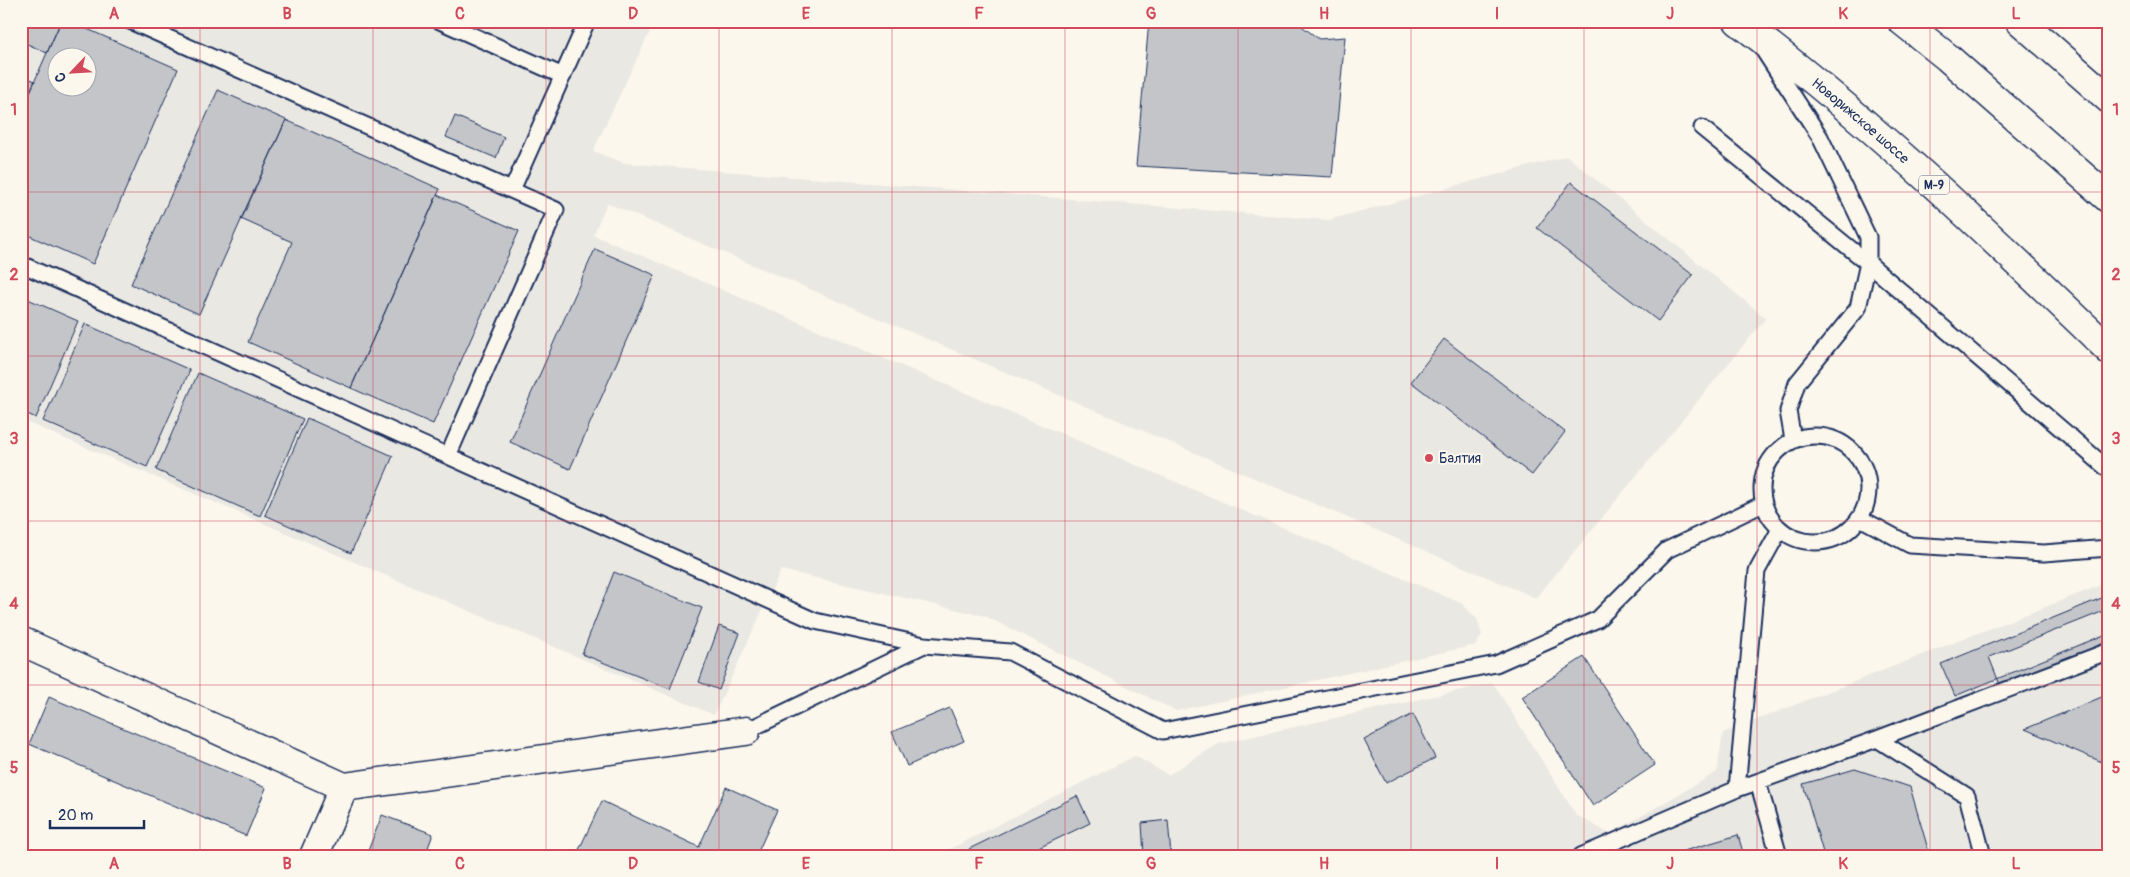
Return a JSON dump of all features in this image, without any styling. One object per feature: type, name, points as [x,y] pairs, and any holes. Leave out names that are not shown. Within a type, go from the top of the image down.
[{"type":"main road","points":[[1902,21],[2109,199]]},
{"type":"main road","points":[[2020,21],[2109,99]]},
{"type":"main road","name":"Новорижское шоссе","points":[[1744,26],[1866,126],[1991,235],[2109,350]]},
{"type":"main road","points":[[21,641],[344,787],[746,730]]},
{"type":"main road","points":[[314,856],[344,787]]},
{"type":"lane","points":[[130,21],[556,210],[448,456]]},
{"type":"lane","points":[[440,21],[563,76]]},
{"type":"lane","points":[[512,190],[587,21]]},
{"type":"lane","points":[[1744,26],[1820,137],[1868,237],[1868,262],[1858,308],[1797,383],[1788,411],[1793,440]]},
{"type":"lane","points":[[1702,128],[1868,262],[2109,470]]},
{"type":"lane","points":[[21,264],[815,621],[924,646],[1010,652],[1164,731],[1496,664],[1598,619],[1667,550],[1763,504]]},
{"type":"lane","points":[[1807,436],[1823,436],[1837,440],[1850,448],[1860,460],[1866,474],[1869,489],[1866,504],[1860,518],[1850,529],[1837,538],[1822,542],[1807,542],[1792,538],[1770,518],[1763,504],[1764,473],[1775,454],[1793,440],[1807,436]]},
{"type":"lane","points":[[1860,518],[1910,545],[2044,553],[2109,548]]},
{"type":"lane","points":[[1737,789],[1757,571],[1780,529]]},
{"type":"lane","points":[[746,730],[924,646]]},
{"type":"lane","points":[[1581,856],[1737,789],[1877,739],[2109,651]]},
{"type":"lane","points":[[1877,739],[1967,796],[1983,856]]},
{"type":"lane","points":[[1758,782],[1779,856]]},
{"type":"shaded area","points":[[21,21],[655,21],[593,151],[624,163],[1328,220],[1567,156],[1766,318],[1536,598],[607,203],[593,235],[1461,603],[1477,619],[1482,635],[1476,645],[1176,711],[985,616],[781,570],[714,715],[21,420]]},
{"type":"shaded area","points":[[2109,582],[2109,856],[936,856],[1135,756],[1168,775],[1218,744],[1493,683],[1576,815],[1610,834],[1717,772],[1723,733]]},
{"type":"building","points":[[21,21],[61,21],[47,53],[21,41]]},
{"type":"building","points":[[61,21],[69,21],[178,69],[93,264],[21,232],[21,112],[48,51],[48,98],[98,98],[98,48],[49,48]]},
{"type":"building","points":[[1149,21],[1295,21],[1319,39],[1345,37],[1332,177],[1136,166]]},
{"type":"building","points":[[21,75],[35,81],[21,112]]},
{"type":"building","points":[[218,90],[286,120],[199,314],[131,284]]},
{"type":"building","points":[[455,116],[504,137],[496,158],[446,137]]},
{"type":"building","points":[[286,120],[440,189],[351,388],[248,342],[292,242],[241,219]]},
{"type":"building","points":[[1571,182],[1693,275],[1658,321],[1537,228]]},
{"type":"building","points":[[437,195],[519,231],[433,424],[351,388]]},
{"type":"building","points":[[595,249],[655,275],[570,469],[510,442]]},
{"type":"building","points":[[21,296],[78,321],[36,418],[21,411]]},
{"type":"building","points":[[85,324],[190,370],[147,467],[43,421]]},
{"type":"building","points":[[1444,339],[1565,432],[1532,475],[1411,382]]},
{"type":"building","points":[[198,373],[303,419],[260,516],[156,470]]},
{"type":"building","points":[[307,418],[393,456],[351,553],[265,515]]},
{"type":"building","points":[[614,572],[702,608],[670,689],[582,654]]},
{"type":"building","points":[[2109,595],[2109,633],[1955,696],[1941,664]]},
{"type":"building","points":[[2109,609],[2109,646],[2002,690],[1989,657]]},
{"type":"building","points":[[719,626],[740,633],[719,690],[699,682]]},
{"type":"building","points":[[1584,657],[1655,765],[1593,806],[1522,697]]},
{"type":"building","points":[[2109,694],[2109,765],[2025,729]]},
{"type":"building","points":[[49,697],[266,788],[246,836],[29,744]]},
{"type":"building","points":[[950,708],[964,741],[907,766],[892,732]]},
{"type":"building","points":[[1413,714],[1435,758],[1386,783],[1364,740]]},
{"type":"building","points":[[1855,769],[1910,787],[1930,856],[1824,856],[1803,784]]},
{"type":"building","points":[[726,787],[777,810],[756,856],[576,856],[602,801],[699,847]]},
{"type":"building","points":[[1077,796],[1090,823],[1022,856],[972,856],[969,849]]},
{"type":"building","points":[[382,815],[433,834],[425,856],[366,856]]},
{"type":"building","points":[[1168,820],[1171,856],[1144,856],[1142,823]]},
{"type":"building","points":[[1738,835],[1744,856],[1667,856]]},
{"type":"place","name":"Балтия","points":[[1429,458]]}]
